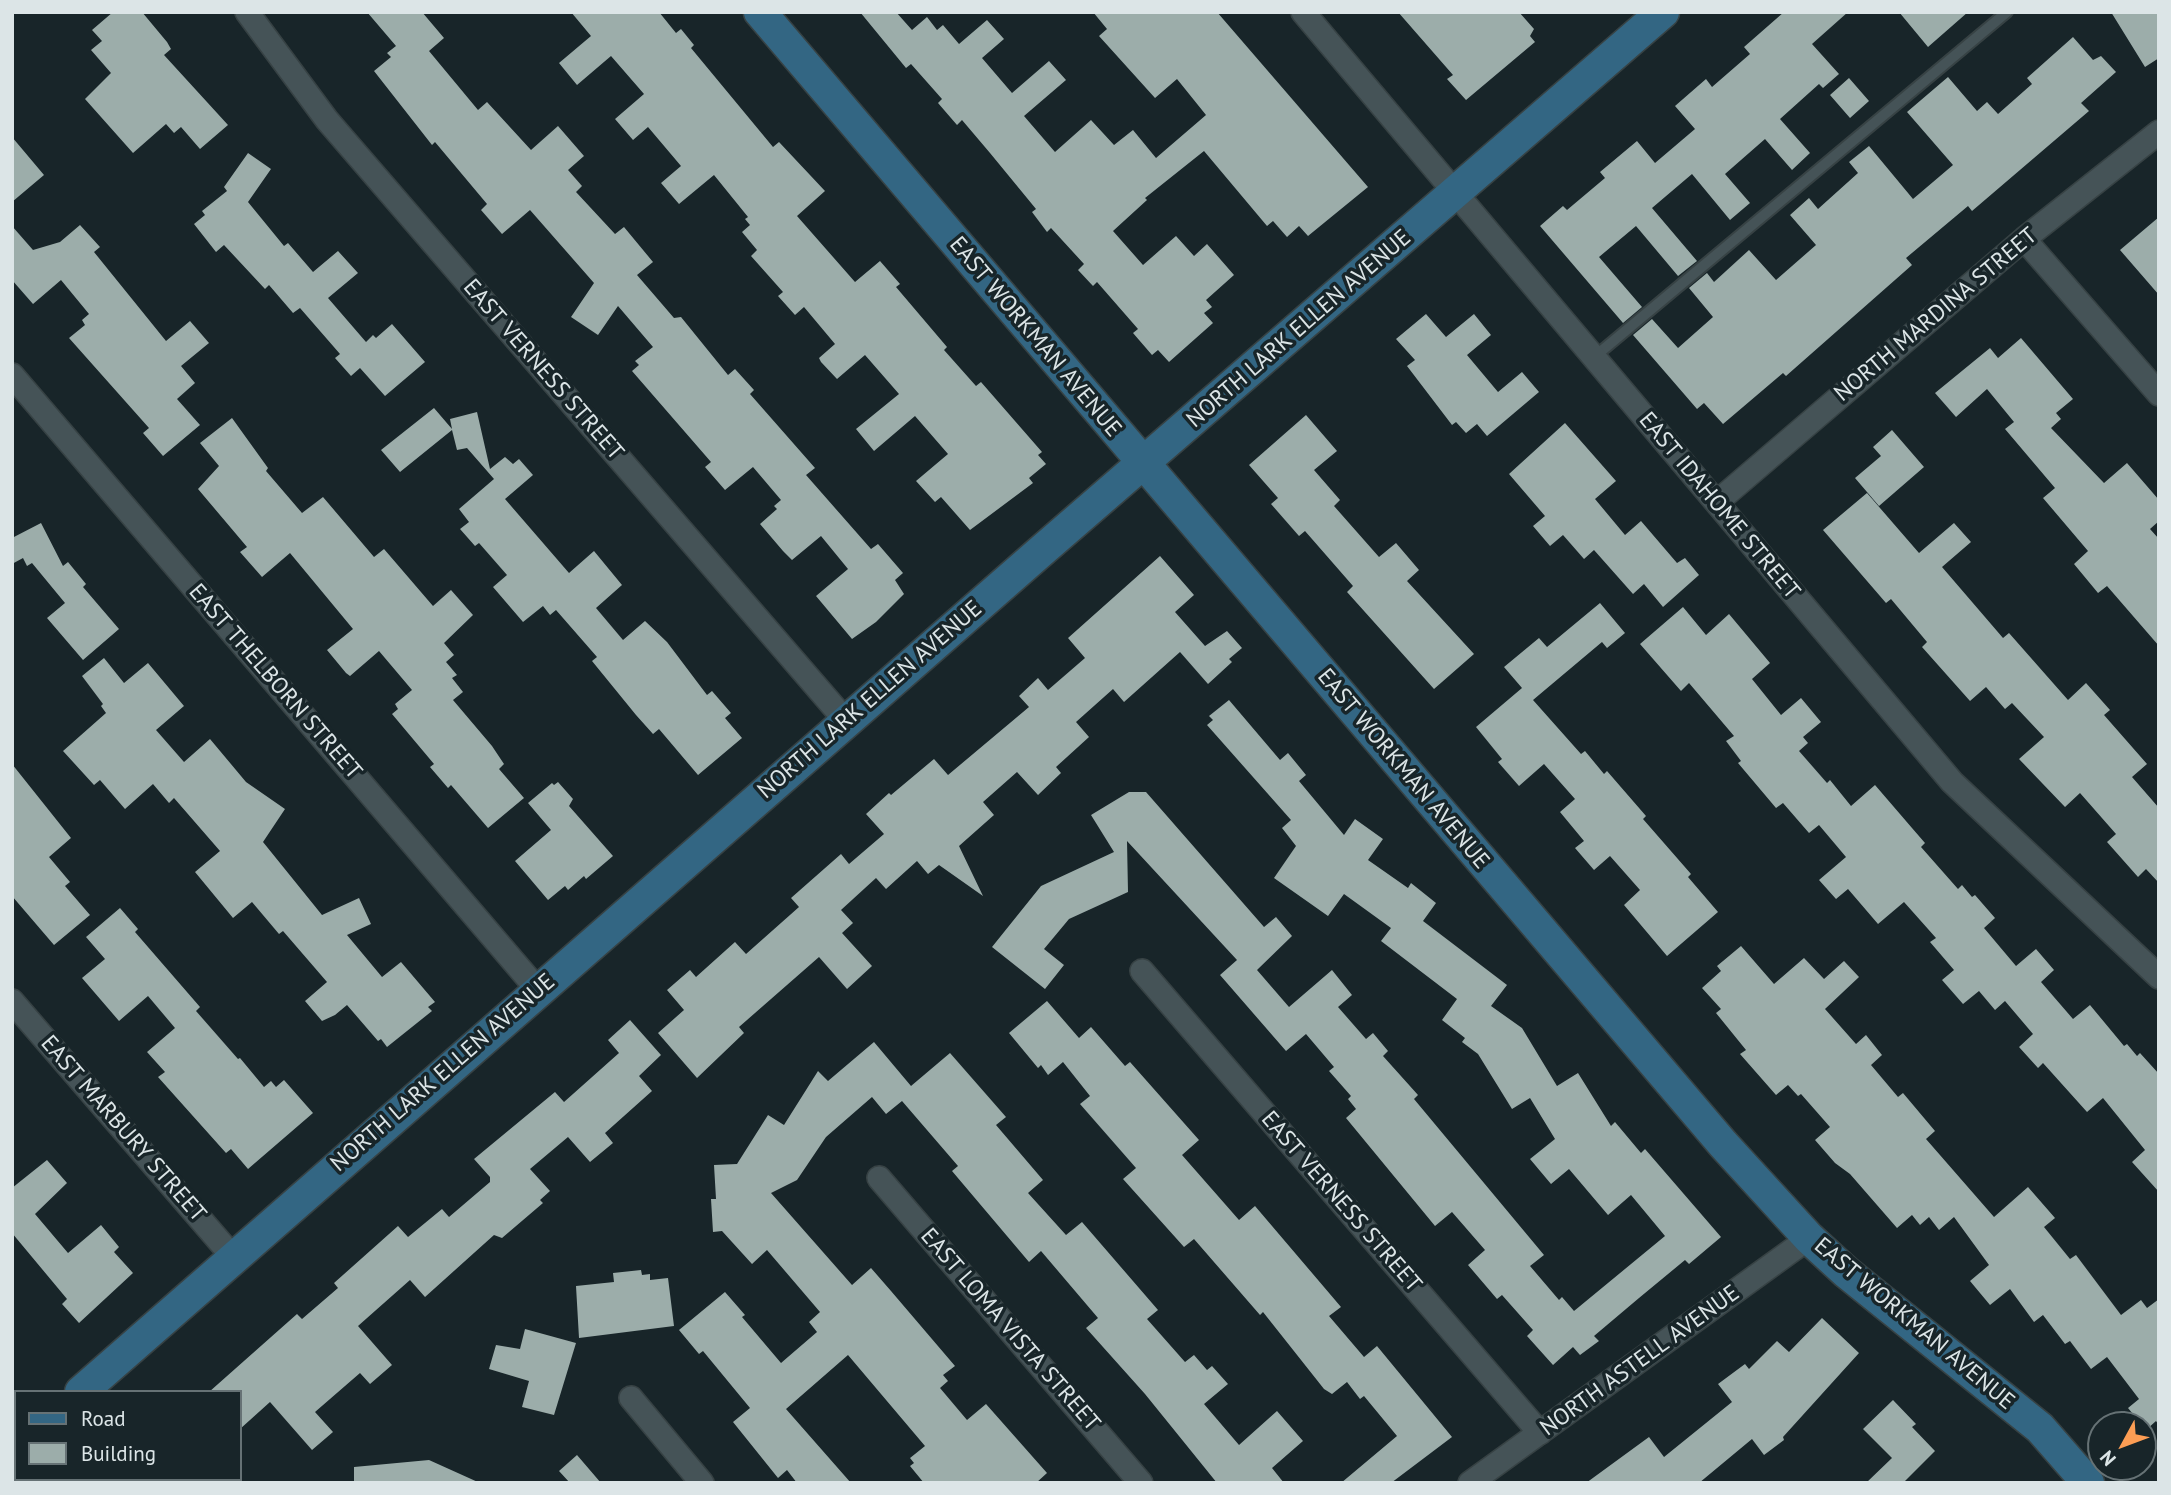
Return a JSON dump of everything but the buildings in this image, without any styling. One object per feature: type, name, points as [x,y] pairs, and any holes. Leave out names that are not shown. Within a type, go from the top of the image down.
[{"type":"street","name":"EAST VERNESS STREET","points":[[247,12],[327,120],[846,721]]},
{"type":"street","name":"EAST WORKMAN AVENUE","points":[[760,12],[1723,1144],[1809,1238],[1846,1272],[2040,1428],[2088,1483]]},
{"type":"street","name":"EAST IDAHOME STREET","points":[[1303,12],[1952,782],[2159,977]]},
{"type":"street","name":"NORTH LARK ELLEN AVENUE","points":[[83,1390],[846,721],[1663,12]]},
{"type":"street","name":"NORTH MARDINA STREET","points":[[1717,502],[2024,239],[2159,132]]},
{"type":"street","points":[[2024,239],[2159,394]]},
{"type":"street","name":"EAST THELBORN STREET","points":[[12,374],[538,990]]},
{"type":"street","name":"EAST VERNESS STREET","points":[[1142,971],[1540,1433]]},
{"type":"street","name":"EAST MARBURY STREET","points":[[12,1001],[233,1257]]},
{"type":"street","name":"EAST LOMA VISTA STREET","points":[[879,1178],[1141,1483]]},
{"type":"street","name":"NORTH ASTELL AVENUE","points":[[1470,1483],[1809,1238]]},
{"type":"street","points":[[631,1398],[702,1483]]},
{"type":"lane","points":[[1592,358],[2007,12]]}]
